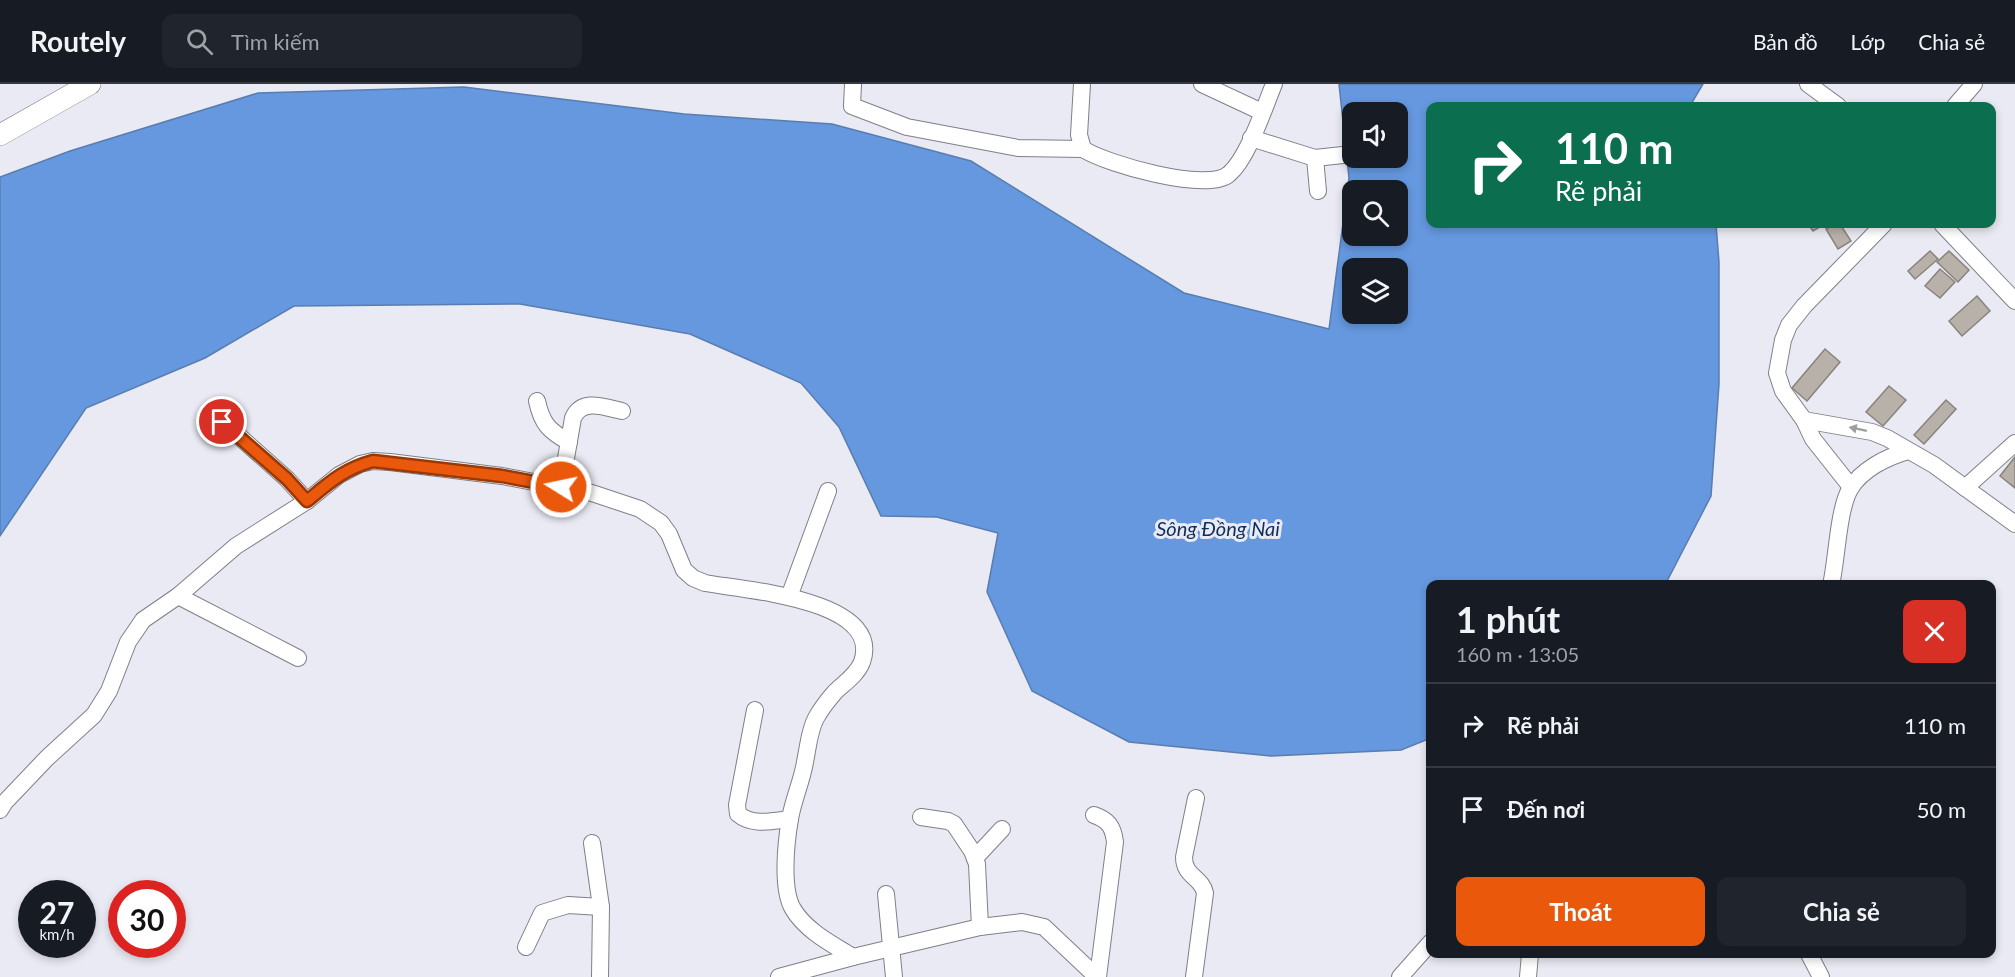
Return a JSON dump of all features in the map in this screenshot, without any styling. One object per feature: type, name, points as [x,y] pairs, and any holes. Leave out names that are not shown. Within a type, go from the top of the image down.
[{"type":"main road","points":[[1,131],[90,84]]},
{"type":"street","points":[[853,84],[852,106],[908,127],[1018,148],[1083,149],[1093,156],[1131,168],[1182,179],[1215,180],[1226,177],[1240,161],[1275,84]]},
{"type":"street","points":[[1082,84],[1079,135],[1083,149]]},
{"type":"street","points":[[1202,84],[1262,111]]},
{"type":"street","points":[[1808,84],[1833,102]]},
{"type":"street","points":[[1958,102],[1974,84]]},
{"type":"street","points":[[1251,138],[1315,158],[1342,155]]},
{"type":"street","points":[[1315,158],[1318,191]]},
{"type":"street","points":[[1851,487],[1813,439],[1804,420],[1783,390],[1777,373],[1789,325],[1804,306],[1880,228]]},
{"type":"street","points":[[1946,228],[2015,301]]},
{"type":"street","points":[[537,401],[541,418],[548,427],[556,435],[569,442]]},
{"type":"street","points":[[561,487],[573,418],[577,410],[585,406],[603,406],[622,411]]},
{"type":"street","points":[[1804,420],[1872,432],[1934,465],[2015,524]]},
{"type":"street","points":[[222,422],[287,479],[307,501]]},
{"type":"street","points":[[1965,488],[2015,443]]},
{"type":"street","points":[[1832,580],[1845,502],[1851,487],[1879,462],[1908,451]]},
{"type":"street","points":[[0,810],[40,766],[94,715],[109,691],[135,630],[155,610],[178,596],[236,546],[307,501],[339,475],[360,464],[373,461],[502,476],[592,493],[650,514],[669,534],[684,570],[693,578],[705,583],[789,597],[819,605],[837,612],[861,635],[862,661],[857,671],[834,693],[815,719],[790,819],[786,874],[788,896],[801,920],[823,939],[853,957]]},
{"type":"street","points":[[789,597],[828,491]]},
{"type":"street","points":[[178,596],[298,658]]},
{"type":"street","points":[[756,710],[738,814],[745,820],[753,821],[790,819]]},
{"type":"street","points":[[1194,977],[1205,893],[1203,885],[1190,875],[1184,866],[1184,857],[1196,798]]},
{"type":"street","points":[[1094,815],[1104,818],[1111,824],[1115,842],[1097,977]]},
{"type":"street","points":[[921,817],[954,824],[975,858],[980,927]]},
{"type":"street","points":[[975,858],[1002,829]]},
{"type":"street","points":[[592,843],[601,907],[600,977]]},
{"type":"street","points":[[886,894],[894,977]]},
{"type":"street","points":[[526,947],[542,913],[568,905],[601,907]]},
{"type":"street","points":[[779,977],[980,927],[1022,922],[1044,927],[1097,977]]},
{"type":"street","points":[[1400,977],[1426,948]]},
{"type":"street","points":[[1528,977],[1530,958]]},
{"type":"street","points":[[1811,958],[1821,977]]},
{"type":"water","name":"Sông Đồng Nai","points":[[1339,84],[1703,84],[1692,102],[1426,102],[1426,228],[1716,228],[1719,262],[1719,384],[1711,496],[1668,580],[1426,580],[1426,740],[1401,750],[1271,756],[1129,742],[1032,691],[987,592],[998,533],[937,517],[881,516],[839,427],[801,383],[690,334],[520,304],[294,306],[205,358],[86,408],[0,536],[0,177],[70,151],[258,93],[464,87],[684,114],[832,124],[971,161],[1184,293],[1329,329],[1342,231],[1342,246],[1408,246],[1408,180],[1349,180],[1348,168],[1408,168],[1408,102],[1342,102],[1342,112]]},
{"type":"building","points":[[1843,228],[1851,241],[1838,249],[1826,229]]},
{"type":"building","points":[[1930,251],[1938,259],[1915,279],[1908,271]]},
{"type":"building","points":[[1949,251],[1969,270],[1958,282],[1937,262]]},
{"type":"building","points":[[1940,269],[1955,282],[1940,298],[1925,286]]},
{"type":"building","points":[[1977,296],[1990,311],[1962,336],[1949,321]]},
{"type":"building","points":[[1825,349],[1840,362],[1807,401],[1792,388]]},
{"type":"building","points":[[1889,386],[1906,400],[1883,426],[1866,412]]},
{"type":"building","points":[[1946,400],[1956,409],[1924,444],[1914,435]]},
{"type":"building","points":[[2015,457],[2015,488],[2000,476]]},
{"type":"route","points":[[222,422],[298,489],[307,501],[330,480],[346,470],[373,461],[502,476],[561,487]]}]
